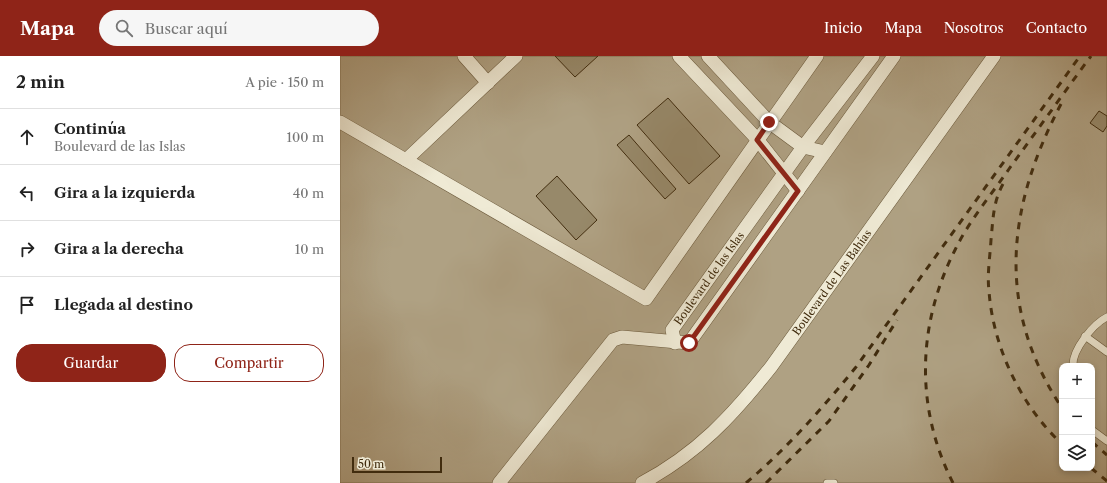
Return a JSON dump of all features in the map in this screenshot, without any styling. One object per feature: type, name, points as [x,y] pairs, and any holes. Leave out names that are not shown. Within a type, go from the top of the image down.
[{"type":"street","points":[[464,56],[488,83]]},
{"type":"street","points":[[406,160],[516,56]]},
{"type":"street","points":[[679,56],[757,140],[798,191]]},
{"type":"street","points":[[708,56],[769,122],[803,147],[825,152]]},
{"type":"street","points":[[340,122],[646,299],[769,122],[817,56]]},
{"type":"street","name":"Boulevard de las Islas","points":[[873,56],[803,147],[672,330],[675,343],[689,343],[894,56]]},
{"type":"street","name":"Boulevard de Las Bahías","points":[[642,483],[689,454],[716,431],[745,400],[776,361],[994,56]]},
{"type":"street","points":[[499,483],[613,340],[622,337],[675,343]]},
{"type":"lane","points":[[1073,363],[1085,336],[1107,317]]},
{"type":"lane","points":[[1085,336],[1107,352]]},
{"type":"lane","points":[[1095,432],[1107,441]]},
{"type":"lane","points":[[827,483],[834,483]]},
{"type":"shaded area","points":[[340,56],[1107,56],[1107,483],[340,483]]},
{"type":"building","points":[[555,56],[598,56],[575,77]]},
{"type":"building","points":[[668,98],[720,156],[689,184],[637,125]]},
{"type":"building","points":[[1099,111],[1107,116],[1107,126],[1103,132],[1090,123]]},
{"type":"building","points":[[629,135],[676,189],[665,199],[617,145]]},
{"type":"building","points":[[557,176],[597,220],[576,240],[536,196]]},
{"type":"railway","points":[[746,483],[804,428],[856,367],[1080,56]]},
{"type":"railway","points":[[953,483],[941,455],[932,426],[927,396],[926,366],[928,337],[933,308],[942,278],[955,250],[973,218],[1091,56]]},
{"type":"railway","points":[[1059,403],[1041,370],[1026,332],[1018,295],[1016,257],[1020,219],[1029,181],[1043,142],[1061,104]]},
{"type":"railway","points":[[1003,184],[997,198],[994,211],[988,272],[988,285],[996,333],[1003,354],[1022,394],[1047,429],[1059,441]]},
{"type":"railway","points":[[766,483],[829,421],[869,365],[897,320]]},
{"type":"railway","points":[[1095,445],[1107,455]]},
{"type":"railway","points":[[1095,471],[1107,481]]},
{"type":"route","points":[[689,343],[798,191],[757,140],[769,122]]}]
